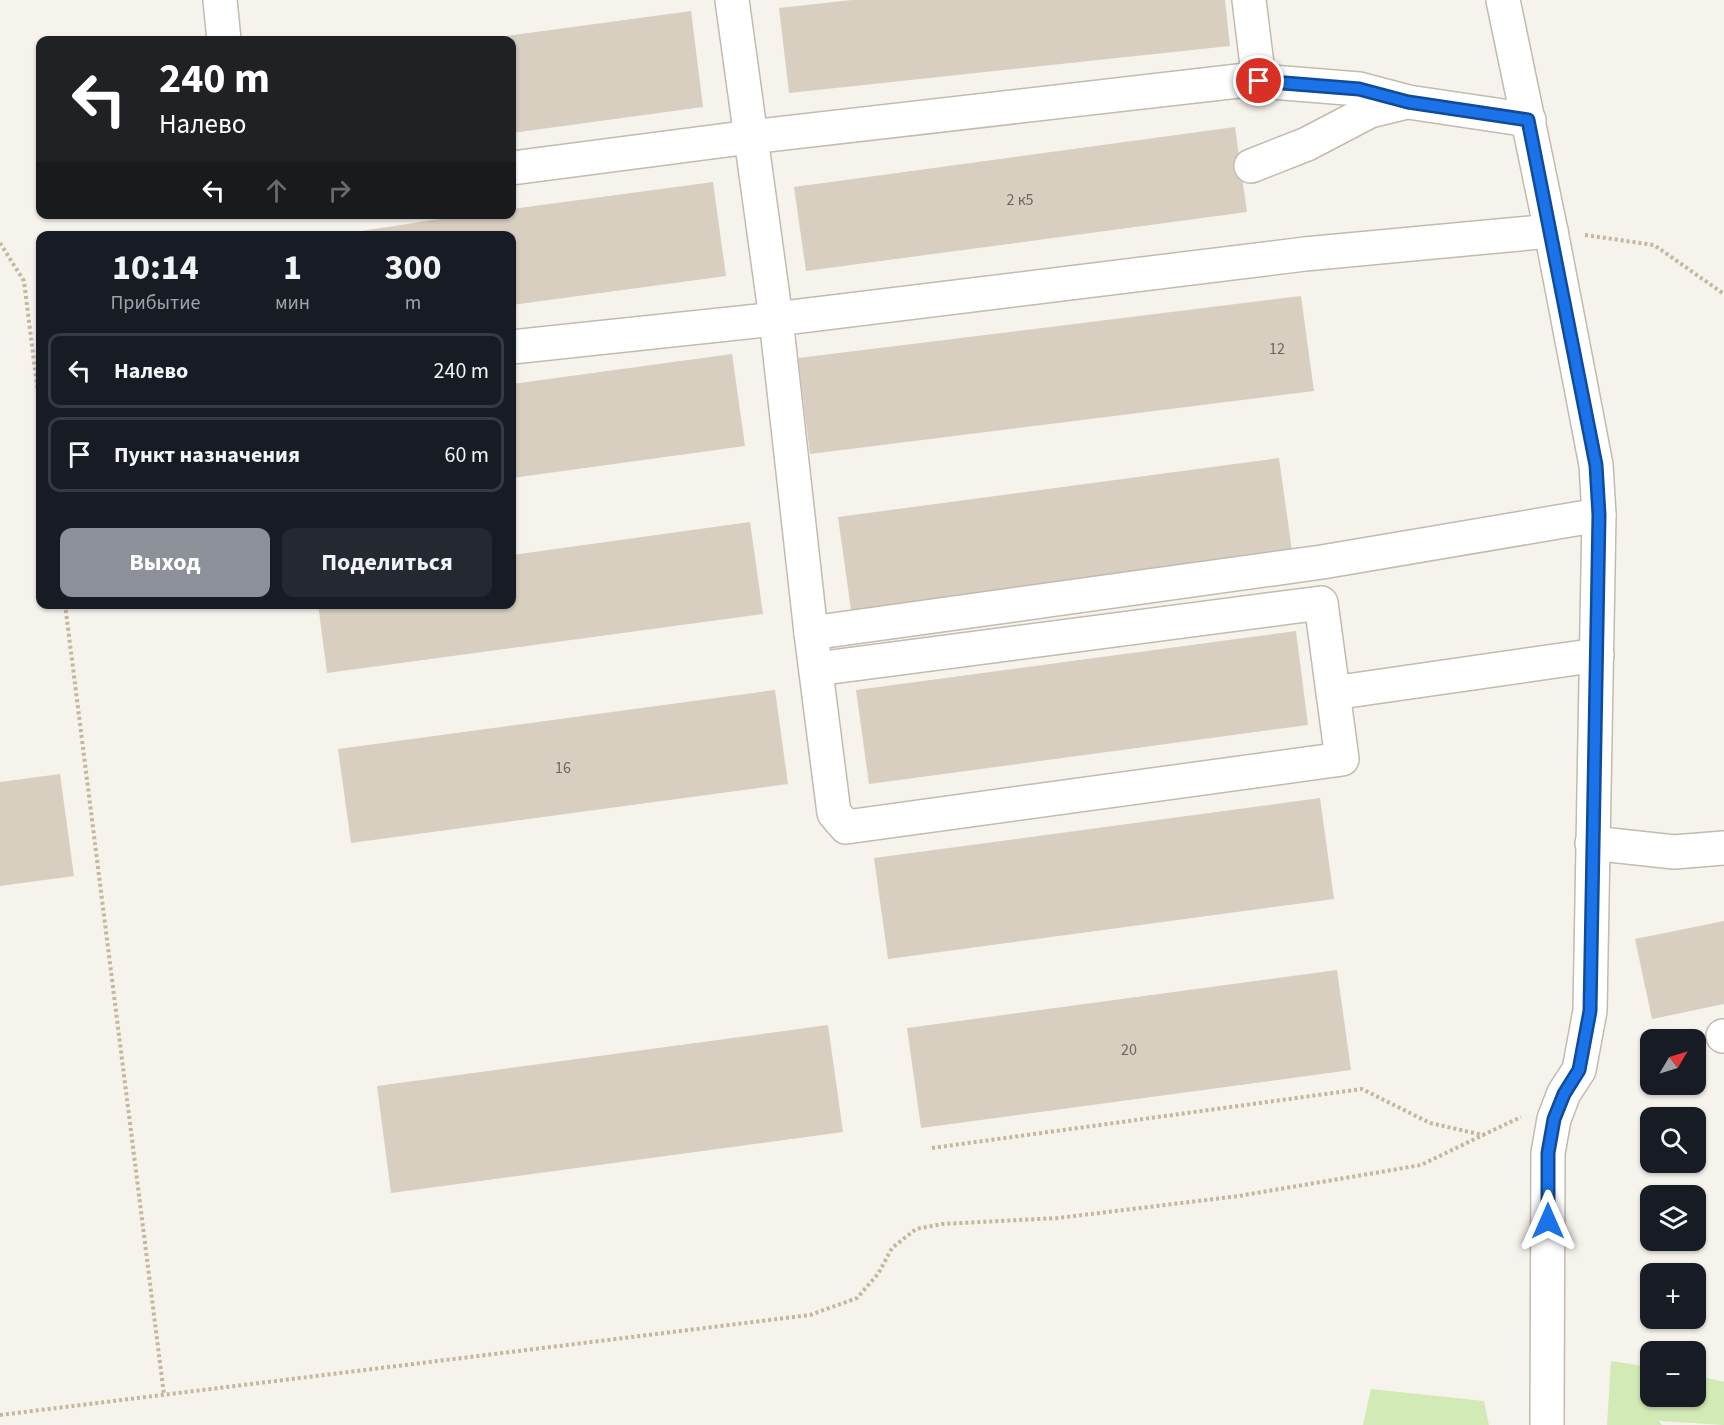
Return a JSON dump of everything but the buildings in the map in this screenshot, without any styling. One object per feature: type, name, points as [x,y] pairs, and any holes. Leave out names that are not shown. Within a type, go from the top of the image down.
[{"type":"street","points":[[220,0],[224,36]]},
{"type":"street","points":[[732,0],[776,319],[816,669],[834,813],[846,826],[1342,759],[1321,603],[816,669]]},
{"type":"street","points":[[1249,0],[1259,81]]},
{"type":"street","points":[[1503,0],[1596,465],[1599,515],[1590,1011],[1579,1070],[1564,1094],[1554,1119],[1548,1153],[1547,1425]]},
{"type":"street","points":[[516,167],[750,137],[1247,80],[1359,89],[1408,102],[1528,120]]},
{"type":"street","points":[[1251,166],[1306,144],[1370,111],[1408,102]]},
{"type":"street","points":[[516,347],[776,319],[1305,254],[1551,231]]},
{"type":"street","points":[[812,633],[1322,562],[1599,515]]},
{"type":"street","points":[[1333,693],[1596,655]]},
{"type":"street","points":[[1592,843],[1674,852],[1724,848]]},
{"type":"path","points":[[1551,231],[1654,245],[1724,294]]},
{"type":"path","points":[[0,243],[24,281],[36,378]]},
{"type":"path","points":[[66,609],[164,1395]]},
{"type":"path","points":[[932,1148],[1362,1089],[1430,1124],[1483,1135]]},
{"type":"path","points":[[0,1415],[810,1315],[857,1298],[878,1274],[892,1248],[916,1229],[942,1224],[1058,1218],[1239,1196],[1421,1165],[1564,1094]]},
{"type":"green space","points":[[1611,1361],[1640,1365],[1640,1407],[1706,1407],[1706,1378],[1724,1382],[1724,1425],[1659,1421],[1662,1425],[1607,1425]]},
{"type":"green space","points":[[1371,1389],[1484,1401],[1489,1425],[1363,1425]]},
{"type":"route","points":[[1259,81],[1359,89],[1408,102],[1528,120],[1596,465],[1599,515],[1590,1011],[1579,1070],[1564,1094],[1554,1119],[1548,1153],[1548,1221]]}]
